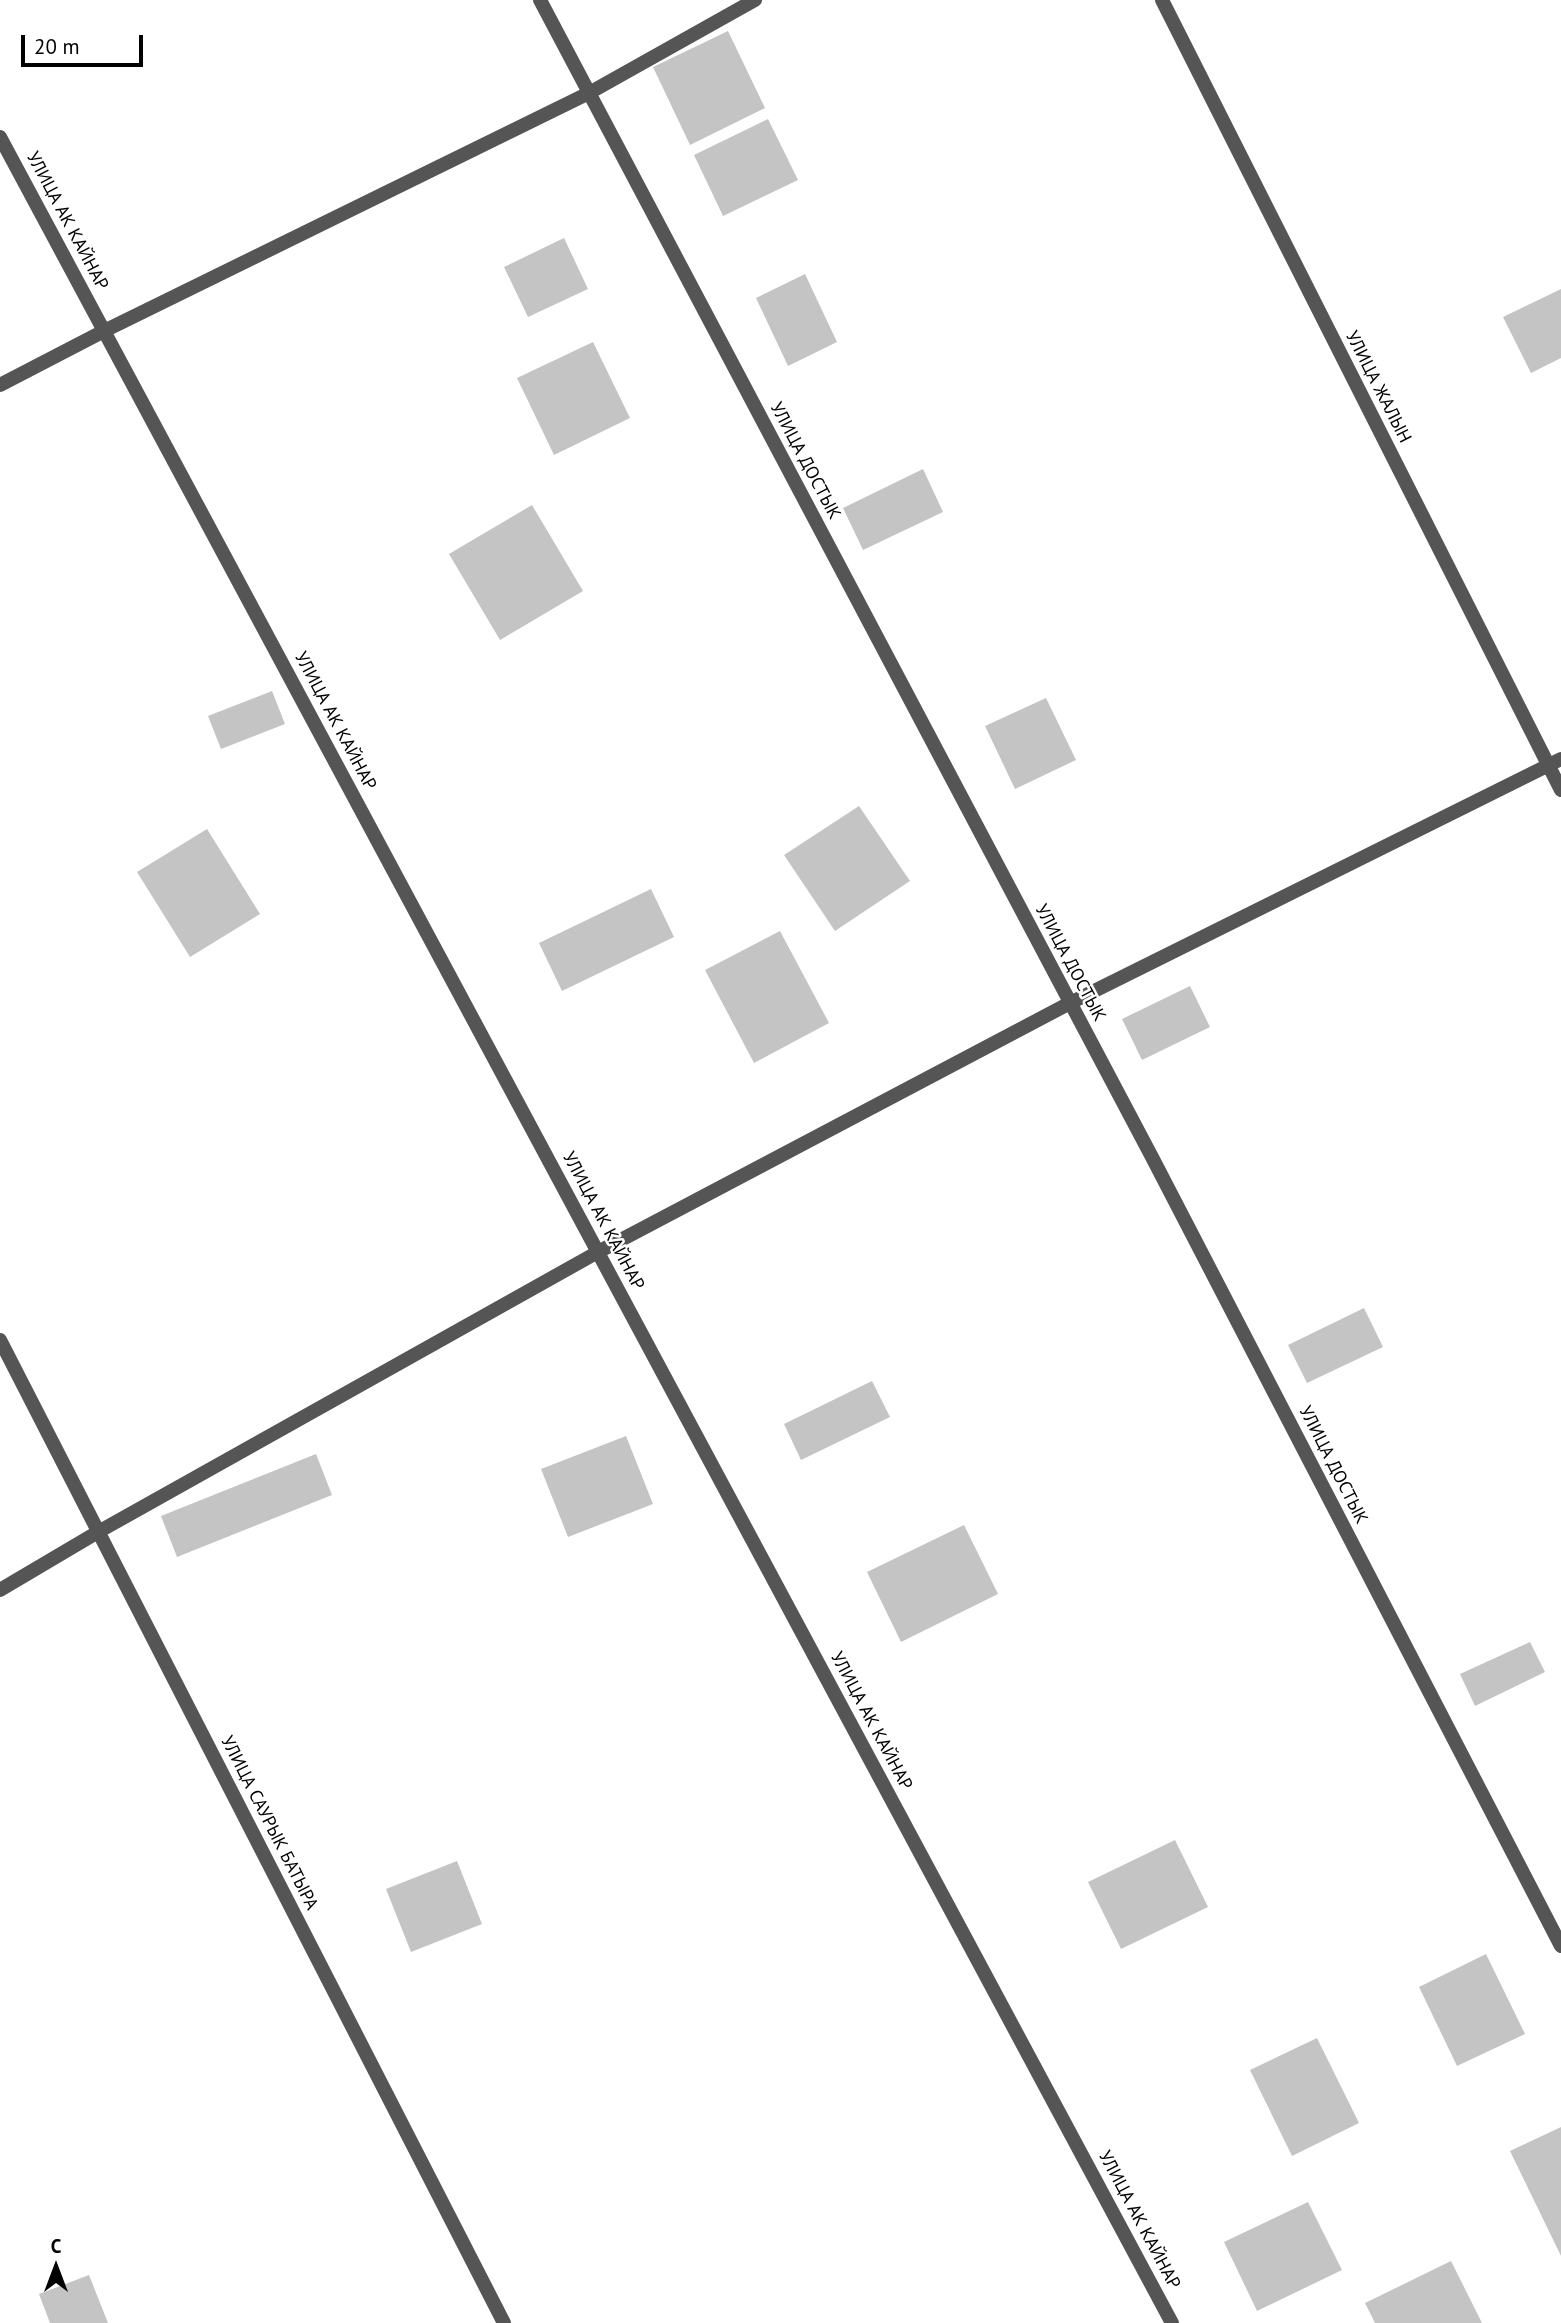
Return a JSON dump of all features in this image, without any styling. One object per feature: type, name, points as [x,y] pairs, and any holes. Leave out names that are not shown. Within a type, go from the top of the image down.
[{"type":"street","name":"УЛИЦА ДОСТЫК","points":[[540,0],[1070,1003],[1561,1946]]},
{"type":"street","points":[[0,385],[104,331],[589,93],[755,0]]},
{"type":"street","name":"УЛИЦА ЖАЛЫН","points":[[1162,0],[1554,763],[1561,790]]},
{"type":"street","name":"УЛИЦА АК КАЙНАР","points":[[0,137],[1172,2323]]},
{"type":"street","points":[[0,1590],[98,1532],[598,1252],[1070,1003],[1554,763]]},
{"type":"street","name":"УЛИЦА САУРЫК БАТЫРА","points":[[0,1340],[504,2323]]},
{"type":"building","points":[[728,31],[765,108],[690,145],[653,67]]},
{"type":"building","points":[[768,119],[798,180],[723,216],[694,155]]},
{"type":"building","points":[[564,238],[588,289],[528,317],[504,267]]},
{"type":"building","points":[[805,274],[837,342],[788,366],[756,298]]},
{"type":"building","points":[[1561,289],[1561,358],[1531,373],[1503,317]]},
{"type":"building","points":[[593,342],[630,418],[554,455],[517,378]]},
{"type":"building","points":[[923,469],[943,512],[863,550],[843,508]]},
{"type":"building","points":[[532,505],[583,591],[500,640],[449,554]]},
{"type":"building","points":[[272,691],[285,724],[221,749],[208,716]]},
{"type":"building","points":[[1046,698],[1076,760],[1015,789],[985,726]]},
{"type":"building","points":[[859,806],[910,881],[835,931],[784,855]]},
{"type":"building","points":[[207,829],[260,914],[190,957],[137,872]]},
{"type":"building","points":[[651,889],[674,937],[562,991],[539,943]]},
{"type":"building","points":[[780,931],[829,1023],[754,1063],[705,970]]},
{"type":"building","points":[[1190,986],[1210,1027],[1142,1060],[1122,1019]]},
{"type":"building","points":[[1364,1308],[1383,1347],[1307,1383],[1288,1345]]},
{"type":"building","points":[[872,1381],[890,1417],[801,1460],[784,1424]]},
{"type":"building","points":[[626,1436],[653,1504],[568,1537],[541,1469]]},
{"type":"building","points":[[316,1454],[332,1495],[177,1557],[161,1516]]},
{"type":"building","points":[[964,1525],[998,1594],[901,1642],[867,1572]]},
{"type":"building","points":[[1530,1642],[1545,1672],[1475,1706],[1460,1674]]},
{"type":"building","points":[[1175,1840],[1208,1907],[1121,1949],[1088,1882]]},
{"type":"building","points":[[457,1861],[482,1924],[411,1952],[386,1889]]},
{"type":"building","points":[[1486,1954],[1525,2034],[1457,2066],[1419,1987]]},
{"type":"building","points":[[1317,2038],[1359,2123],[1292,2156],[1250,2070]]},
{"type":"building","points":[[1561,2127],[1561,2256],[1510,2151]]},
{"type":"building","points":[[1308,2202],[1342,2270],[1257,2311],[1224,2242]]},
{"type":"building","points":[[1451,2261],[1482,2323],[1375,2323],[1365,2303]]},
{"type":"building","points":[[89,2275],[108,2323],[50,2323],[39,2294]]}]
